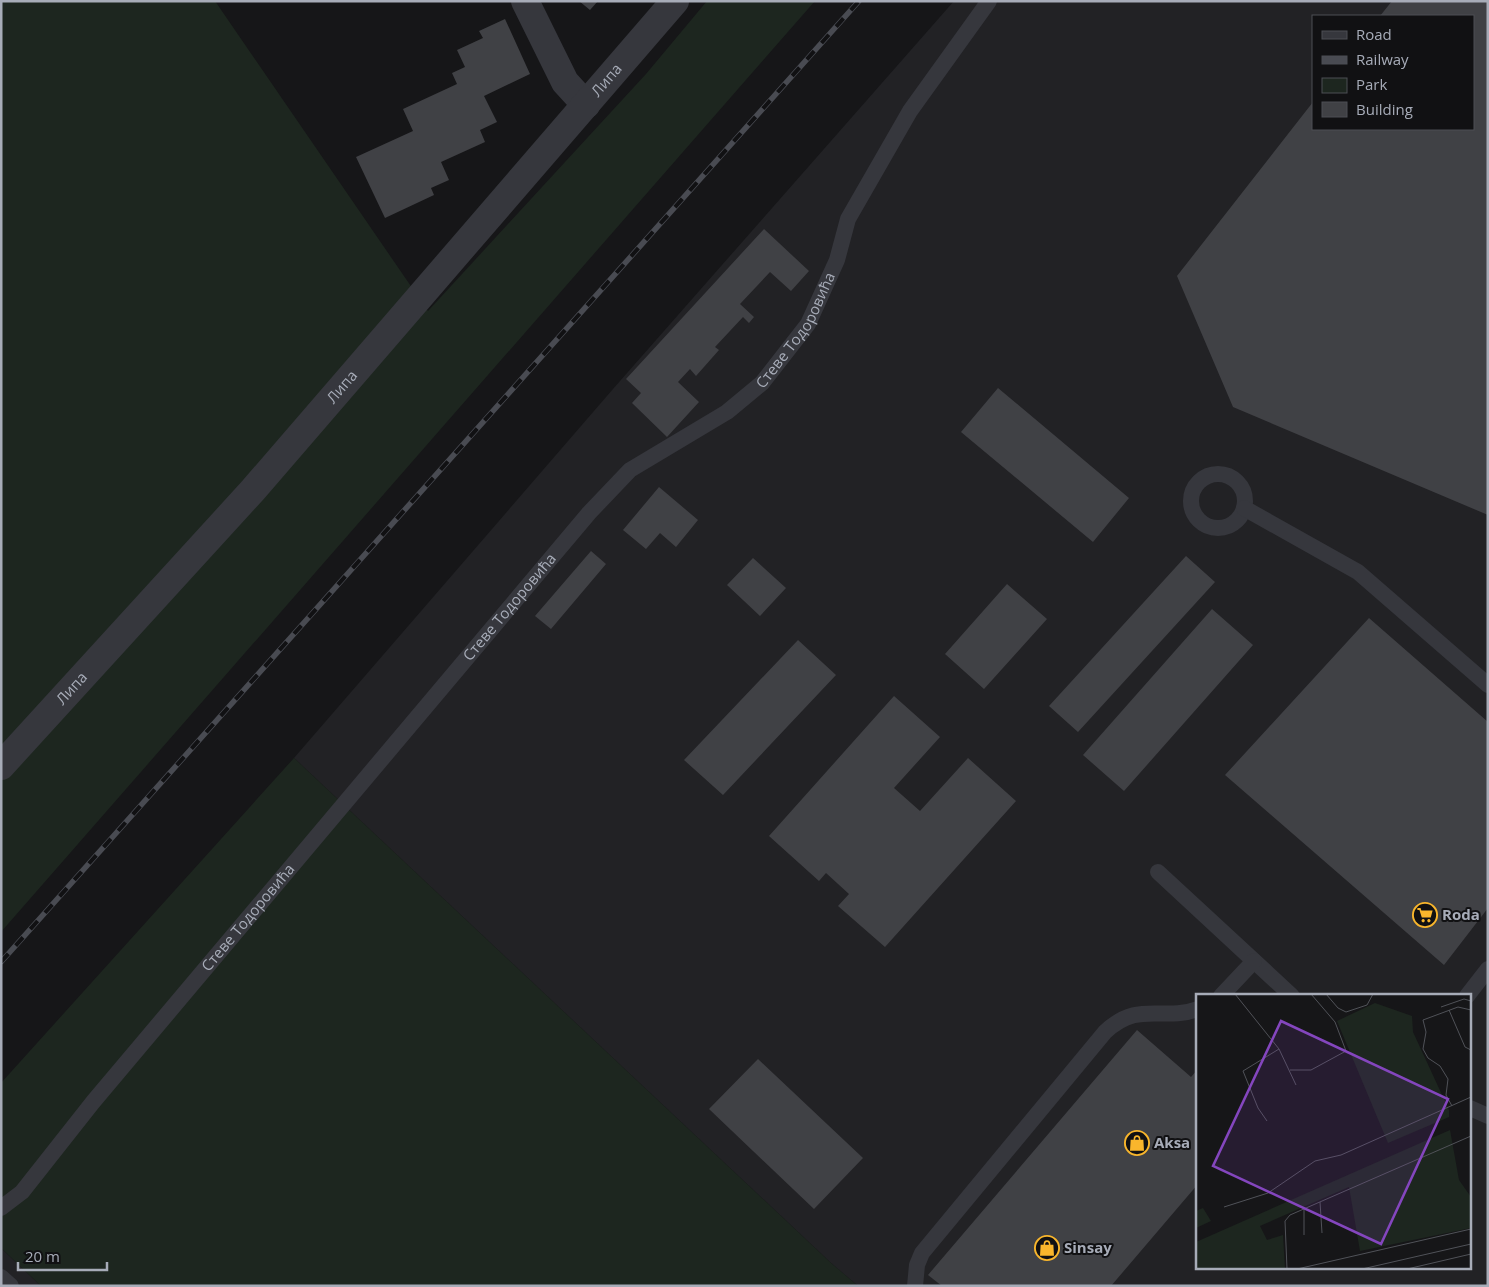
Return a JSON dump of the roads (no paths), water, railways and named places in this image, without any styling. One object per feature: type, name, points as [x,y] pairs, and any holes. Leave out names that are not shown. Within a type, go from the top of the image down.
[{"type":"street","points":[[524,1],[565,82],[586,105]]},
{"type":"street","name":"Липа","points":[[1,766],[253,490],[675,1]]},
{"type":"lane","name":"Стеве Тодоровића","points":[[1,1208],[22,1192],[93,1102],[589,513],[630,470],[727,412],[762,383],[808,324],[837,260],[848,219],[910,111],[989,1]]},
{"type":"lane","points":[[1244,508],[1358,572],[1488,684]]},
{"type":"lane","points":[[1158,872],[1290,994]]},
{"type":"lane","points":[[1223,994],[1254,961]]},
{"type":"lane","points":[[1469,994],[1488,969]]},
{"type":"lane","points":[[915,1286],[917,1264],[922,1253],[1105,1032],[1131,1015],[1141,1013],[1183,1013],[1196,1010]]},
{"type":"lane","points":[[1472,1109],[1488,1116]]},
{"type":"lane","points":[[1,1277],[11,1286]]},
{"type":"railway","points":[[1,962],[859,1]]},
{"type":"place","name":"Roda","points":[[1425,915]]},
{"type":"place","name":"Aksa","points":[[1137,1143]]},
{"type":"place","name":"Sinsay","points":[[1047,1248]]}]
